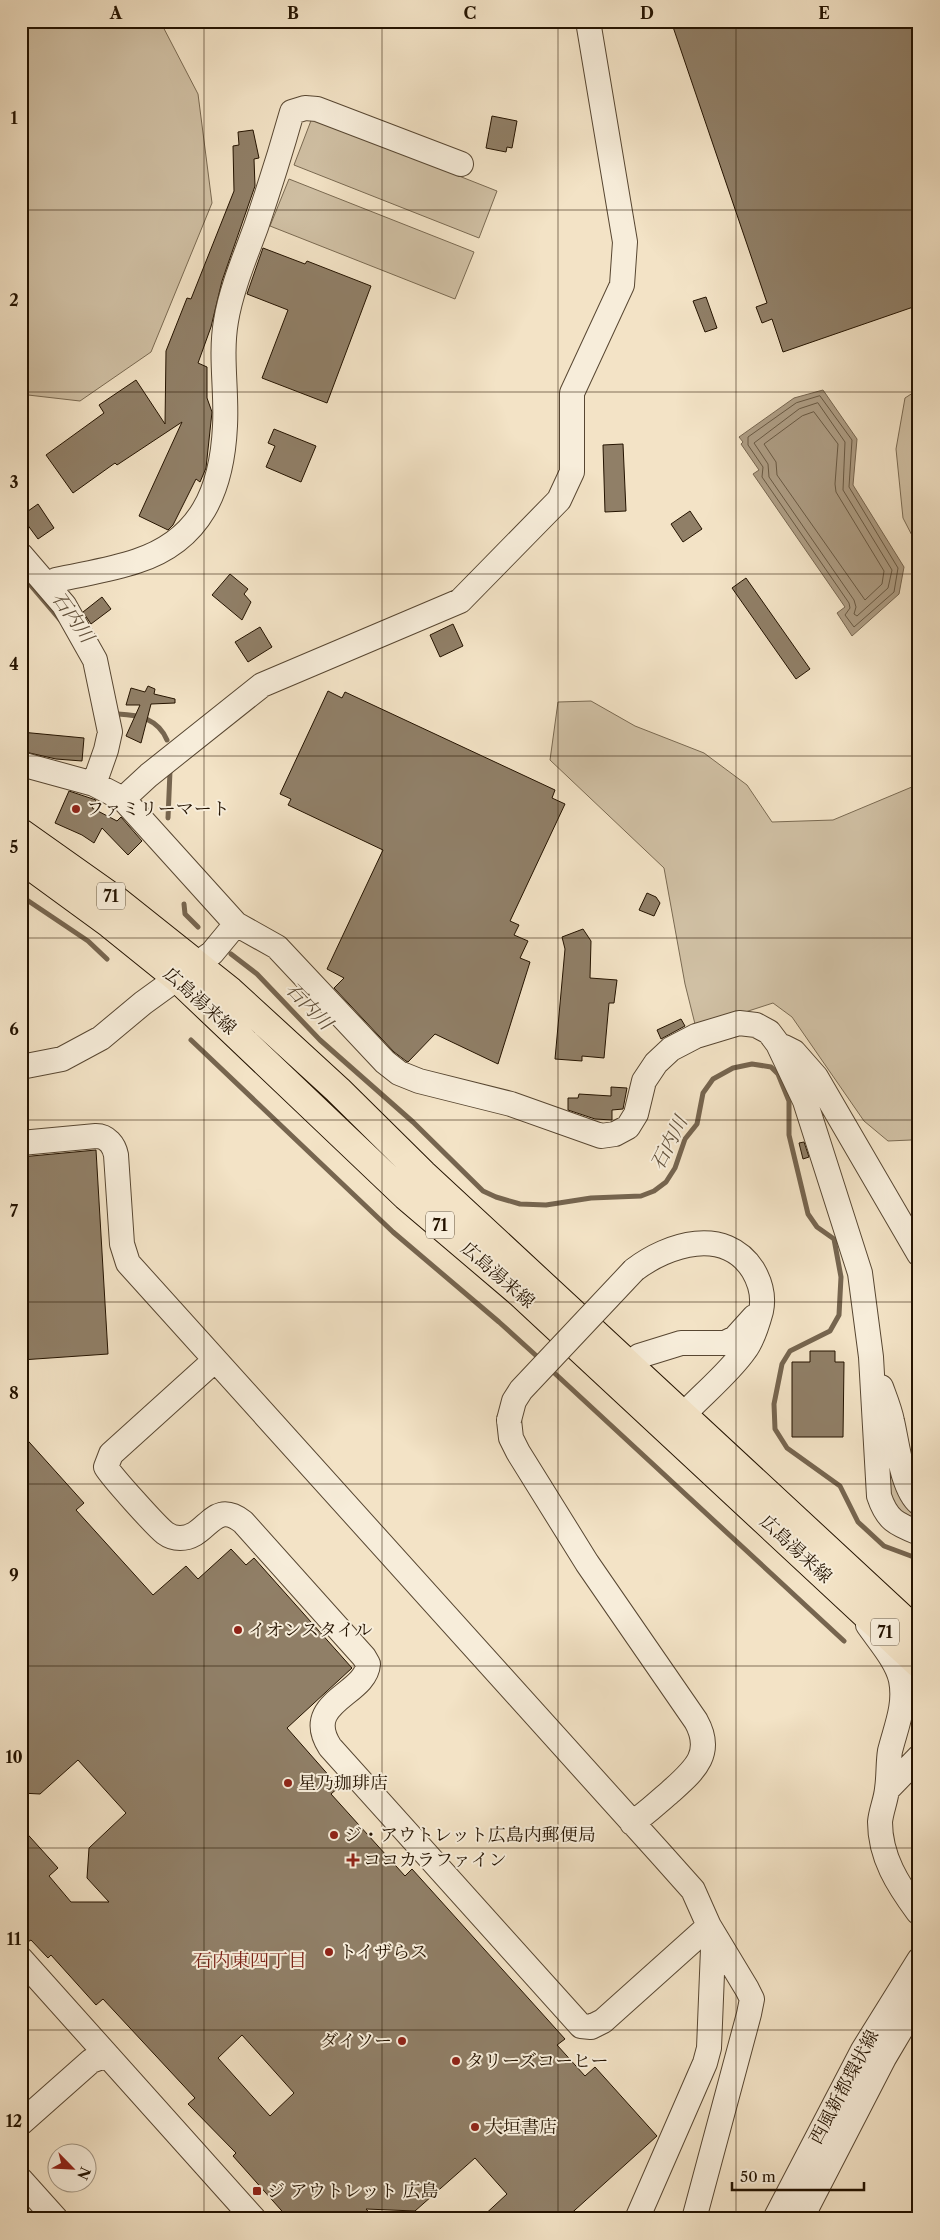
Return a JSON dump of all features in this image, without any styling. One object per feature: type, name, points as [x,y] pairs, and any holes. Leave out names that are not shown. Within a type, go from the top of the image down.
[{"type":"main road","name":"広島湯来線","points":[[21,833],[117,901],[406,1196],[520,1293],[919,1664]]},
{"type":"main road","name":"広島湯来線","points":[[21,859],[110,924],[187,971],[338,1090],[473,1220],[919,1634]]},
{"type":"main road","points":[[473,1220],[542,1267],[639,1356],[707,1420],[725,1454]]},
{"type":"street","points":[[123,799],[148,775],[262,685],[460,600],[559,500],[572,472],[572,393],[622,285],[626,242],[588,21]]},
{"type":"street","points":[[47,585],[56,580],[137,561],[164,548],[189,531],[204,511],[215,488],[225,426],[223,345],[226,319],[274,178],[292,112],[305,108],[316,109],[461,164]]},
{"type":"street","points":[[21,555],[64,605],[95,660],[110,732],[109,741],[94,784]]},
{"type":"street","points":[[21,764],[94,784],[123,799],[236,924],[277,947],[385,1062],[399,1073],[419,1081],[511,1104],[601,1136],[615,1134],[628,1127],[636,1114],[644,1081],[656,1063],[671,1049],[722,1027],[739,1023],[756,1025],[769,1032],[778,1044],[805,1101],[860,1273],[871,1357],[878,1496],[884,1511],[894,1522],[919,1533]]},
{"type":"street","points":[[21,1068],[55,1062],[89,1046],[212,953],[236,924]]},
{"type":"street","points":[[778,1044],[794,1052],[816,1077],[919,1254]]},
{"type":"street","points":[[21,1143],[96,1136],[102,1136],[110,1142],[116,1155],[122,1244],[126,1258],[215,1360],[693,1890],[709,1926],[752,1999],[694,2219]]},
{"type":"street","points":[[632,1823],[692,1772],[701,1755],[702,1736],[696,1721],[587,1563],[518,1452],[511,1438],[509,1420],[514,1401],[521,1390],[634,1270],[680,1247],[700,1242],[716,1244],[741,1256],[752,1269],[759,1284],[761,1310],[746,1350],[692,1406]]},
{"type":"street","points":[[639,1356],[681,1342],[725,1343],[735,1338],[761,1310]]},
{"type":"street","points":[[871,1357],[893,1422],[895,1444],[912,1496],[919,1503]]},
{"type":"street","points":[[215,1360],[111,1454],[106,1466],[160,1528],[176,1538],[188,1537],[221,1514],[234,1515],[243,1522],[364,1657],[368,1664],[366,1674],[330,1707],[326,1716],[323,1731],[330,1747],[581,2026],[591,2028],[603,2021],[709,1926]]},
{"type":"street","points":[[852,1601],[901,1678],[902,1709],[890,1753],[887,1790],[880,1821],[885,1855],[896,1879],[918,1912]]},
{"type":"street","points":[[887,1790],[919,1757]]},
{"type":"street","points":[[637,2219],[708,2056],[713,1949],[709,1926]]},
{"type":"street","points":[[21,1959],[254,2219]]},
{"type":"street","name":"西風新都環状線","points":[[782,2217],[863,2050],[919,1960]]},
{"type":"street","points":[[711,1982],[730,1983],[736,1987],[749,2014]]},
{"type":"street","name":"西風新都環状線","points":[[782,2217],[884,2058],[919,1999]]},
{"type":"street","points":[[21,2123],[91,2061],[107,2055]]},
{"type":"street","points":[[21,2180],[56,2219]]},
{"type":"shaded area","points":[[21,21],[160,21],[198,94],[212,203],[151,352],[80,401],[28,395],[21,387]]},
{"type":"shaded area","points":[[312,118],[497,191],[479,238],[294,165]]},
{"type":"shaded area","points":[[289,179],[474,252],[455,299],[270,226]]},
{"type":"shaded area","points":[[919,389],[919,549],[903,518],[896,449],[905,398]]},
{"type":"shaded area","points":[[591,701],[635,726],[704,753],[747,785],[772,822],[833,820],[919,784],[919,1128],[911,1140],[888,1141],[864,1121],[792,1017],[773,1003],[696,1028],[685,984],[664,868],[550,760],[558,702]]},
{"type":"shaded area","points":[[891,1455],[919,1511],[919,1527],[894,1511],[886,1467]]},
{"type":"water","points":[[823,390],[857,439],[853,485],[904,567],[899,594],[852,636],[837,613],[845,607],[753,474],[759,470],[741,444],[743,442],[739,437],[794,398]]},
{"type":"building","points":[[671,21],[919,21],[919,305],[783,352],[772,319],[762,323],[756,307],[767,303]]},
{"type":"building","points":[[492,116],[517,121],[512,148],[507,147],[506,152],[486,148]]},
{"type":"building","points":[[253,130],[259,158],[254,159],[255,186],[222,281],[211,327],[198,363],[207,367],[207,398],[212,412],[206,468],[200,482],[196,479],[173,525],[168,530],[139,516],[182,422],[117,465],[115,463],[73,493],[46,455],[104,413],[99,405],[136,380],[165,424],[166,351],[187,298],[191,299],[234,191],[233,146],[239,145],[238,132]]},
{"type":"building","points":[[263,248],[305,264],[307,261],[371,286],[327,403],[262,378],[288,310],[247,294]]},
{"type":"building","points":[[706,297],[717,328],[705,332],[693,301]]},
{"type":"building","points":[[274,429],[316,446],[301,482],[266,467],[275,446],[268,443]]},
{"type":"building","points":[[623,444],[626,511],[605,512],[603,445]]},
{"type":"building","points":[[38,504],[54,528],[38,539],[21,516]]},
{"type":"building","points":[[690,511],[702,529],[683,542],[671,524]]},
{"type":"building","points":[[230,574],[248,589],[244,594],[251,602],[242,620],[212,595]]},
{"type":"building","points":[[746,578],[810,669],[796,679],[732,588]]},
{"type":"building","points":[[102,597],[111,609],[91,624],[83,612]]},
{"type":"building","points":[[453,624],[463,646],[440,657],[430,635]]},
{"type":"building","points":[[260,627],[272,647],[248,662],[235,642]]},
{"type":"building","points":[[148,686],[155,689],[154,694],[175,699],[175,703],[151,704],[141,743],[126,736],[140,705],[126,705],[131,688],[145,692]]},
{"type":"building","points":[[328,691],[342,698],[345,692],[555,790],[552,798],[565,804],[510,921],[519,925],[514,935],[528,941],[520,958],[530,962],[498,1064],[435,1034],[408,1062],[394,1052],[334,988],[344,978],[327,969],[383,850],[288,805],[291,799],[280,794]]},
{"type":"building","points":[[21,732],[84,738],[82,761],[56,759],[21,751]]},
{"type":"building","points":[[69,791],[96,800],[92,808],[117,821],[121,817],[142,841],[128,855],[102,828],[94,843],[82,835],[55,823]]},
{"type":"building","points":[[647,893],[656,897],[660,903],[654,916],[639,910]]},
{"type":"building","points":[[583,929],[591,941],[590,978],[617,980],[614,1003],[609,1003],[604,1058],[582,1056],[582,1061],[555,1059],[565,949],[562,937]]},
{"type":"building","points":[[681,1019],[685,1026],[661,1039],[657,1030]]},
{"type":"building","points":[[611,1087],[627,1088],[623,1109],[612,1110],[612,1120],[595,1119],[568,1110],[568,1098],[578,1098],[579,1094],[611,1096]]},
{"type":"building","points":[[804,1142],[809,1157],[803,1159],[799,1143]]},
{"type":"building","points":[[96,1150],[108,1354],[21,1360],[21,1157]]},
{"type":"building","points":[[810,1351],[835,1351],[835,1362],[844,1362],[843,1437],[792,1437],[792,1362],[810,1362]]},
{"type":"building","points":[[21,1433],[84,1503],[76,1510],[153,1595],[186,1566],[198,1579],[231,1549],[246,1565],[254,1558],[352,1668],[287,1728],[339,1787],[331,1794],[405,1876],[412,1869],[565,2039],[557,2045],[585,2076],[595,2067],[657,2136],[565,2219],[480,2219],[507,2194],[475,2158],[415,2211],[366,2209],[375,2219],[289,2219],[233,2156],[236,2153],[188,2104],[195,2098],[103,1999],[96,2005],[51,1955],[48,1958],[31,1940],[21,1946],[21,1827],[58,1868],[49,1876],[71,1902],[109,1902],[87,1878],[89,1848],[126,1813],[78,1760],[40,1794],[21,1793]],"holes":[[[242,2035],[294,2093],[270,2116],[218,2058]]]},
{"type":"waterway","name":"石内川","points":[[21,574],[61,621]]},
{"type":"waterway","name":"石内川","points":[[118,714],[141,717],[153,723],[159,727],[167,740]]},
{"type":"waterway","name":"石内川","points":[[168,818],[170,771]]},
{"type":"waterway","points":[[21,896],[88,941],[107,959]]},
{"type":"waterway","name":"石内川","points":[[184,904],[185,914],[198,927]]},
{"type":"waterway","name":"石内川","points":[[231,954],[257,974],[320,1040],[413,1122],[483,1191],[520,1204],[546,1205],[591,1198],[641,1196],[654,1191],[666,1182],[675,1168],[685,1139],[697,1124],[703,1093],[713,1079],[733,1068],[752,1064],[771,1067],[778,1074],[789,1101],[789,1135],[808,1214],[817,1227],[834,1239],[841,1277],[839,1315],[830,1331],[790,1351],[782,1364],[774,1404],[775,1429],[787,1448],[840,1486],[858,1522],[884,1546],[919,1559]]},
{"type":"waterway","points":[[191,1040],[393,1232],[541,1360]]},
{"type":"waterway","points":[[549,1368],[844,1641]]},
{"type":"place","name":"ファミリーマート","points":[[76,809]]},
{"type":"place","name":"イオンスタイル","points":[[238,1630]]},
{"type":"place","name":"星乃珈琲店","points":[[288,1783]]},
{"type":"place","name":"ジ・アウトレット広島内郵便局","points":[[334,1835]]},
{"type":"place","name":"ココカラファイン","points":[[353,1860]]},
{"type":"place","name":"トイザらス","points":[[329,1952]]},
{"type":"place","name":"ダイソー","points":[[402,2041]]},
{"type":"place","name":"タリーズコーヒー","points":[[456,2061]]},
{"type":"place","name":"大垣書店","points":[[475,2127]]},
{"type":"place","name":"ジ アウトレット 広島","points":[[257,2191]]},
{"type":"district","name":"石内東四丁目","points":[[250,1960]]}]
